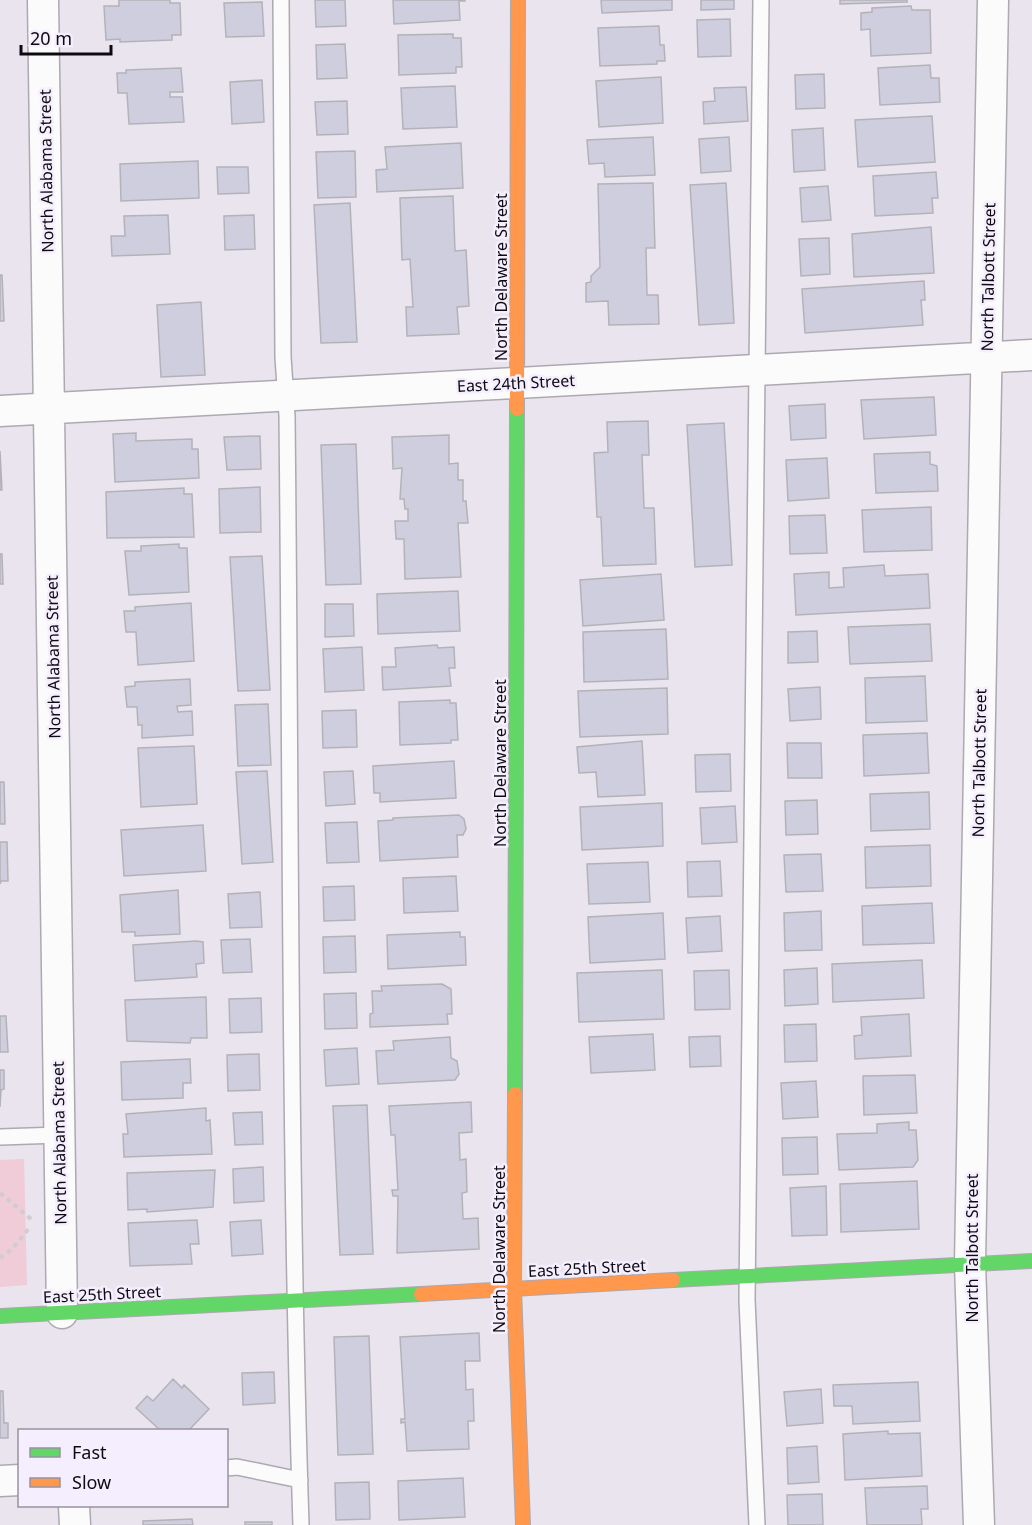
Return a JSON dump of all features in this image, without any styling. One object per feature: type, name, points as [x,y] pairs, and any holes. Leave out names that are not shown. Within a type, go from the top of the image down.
[{"type":"main road","name":"North Delaware Street","points":[[518,0],[514,1289],[523,1525]]},
{"type":"main road","name":"East 25th Street","points":[[0,1316],[1032,1261]]},
{"type":"street","name":"North Alabama Street","points":[[43,0],[62,1313]]},
{"type":"street","name":"North Talbott Street","points":[[979,1525],[970,1264],[993,0]]},
{"type":"street","name":"East 24th Street","points":[[0,411],[1032,355]]},
{"type":"street","points":[[0,1481],[18,1480]]},
{"type":"street","points":[[74,1507],[75,1525]]},
{"type":"lane","points":[[281,0],[294,1300],[301,1525]]},
{"type":"lane","points":[[757,1525],[747,1276],[761,0]]},
{"type":"lane","points":[[0,1137],[59,1135]]},
{"type":"lane","points":[[228,1468],[300,1480]]},
{"type":"path","points":[[0,1193],[8,1196],[34,1221],[12,1249],[0,1258]]},
{"type":"shaded area","points":[[24,1159],[27,1285],[0,1287],[0,1160]]},
{"type":"building","points":[[119,0],[170,0],[170,3],[180,3],[181,35],[172,35],[172,40],[120,42],[120,39],[106,40],[104,6],[119,6]]},
{"type":"building","points":[[315,0],[345,0],[346,26],[316,27]]},
{"type":"building","points":[[393,0],[465,1],[459,1],[460,20],[394,24]]},
{"type":"building","points":[[601,0],[672,0],[672,10],[602,13]]},
{"type":"building","points":[[701,0],[734,0],[734,9],[701,10]]},
{"type":"building","points":[[840,0],[907,0],[907,2],[840,4]]},
{"type":"building","points":[[262,2],[264,36],[226,37],[224,3]]},
{"type":"building","points":[[911,6],[912,10],[930,10],[931,53],[871,56],[870,29],[861,30],[861,13],[872,12],[872,8]]},
{"type":"building","points":[[730,19],[731,56],[698,57],[697,20]]},
{"type":"building","points":[[659,26],[660,45],[664,45],[665,61],[657,61],[657,64],[600,66],[598,28]]},
{"type":"building","points":[[453,34],[453,38],[461,38],[462,67],[456,67],[456,73],[399,75],[398,35]]},
{"type":"building","points":[[345,44],[347,78],[317,79],[316,45]]},
{"type":"building","points":[[930,65],[931,78],[939,78],[940,102],[880,105],[878,68]]},
{"type":"building","points":[[181,68],[183,92],[170,92],[170,97],[182,97],[184,122],[129,124],[127,93],[118,93],[117,73],[126,73],[126,70]]},
{"type":"building","points":[[824,74],[825,108],[796,109],[795,75]]},
{"type":"building","points":[[661,77],[663,123],[599,127],[596,81]]},
{"type":"building","points":[[262,80],[264,122],[232,124],[230,82]]},
{"type":"building","points":[[455,86],[457,127],[403,129],[401,88]]},
{"type":"building","points":[[746,87],[748,121],[704,124],[703,102],[715,101],[714,88]]},
{"type":"building","points":[[347,101],[348,134],[317,135],[315,102]]},
{"type":"building","points":[[932,116],[935,162],[858,167],[855,120]]},
{"type":"building","points":[[823,128],[825,170],[794,172],[792,130]]},
{"type":"building","points":[[653,137],[655,175],[605,177],[604,163],[589,164],[587,140]]},
{"type":"building","points":[[729,137],[731,171],[701,173],[699,139]]},
{"type":"building","points":[[461,143],[463,188],[377,192],[376,170],[387,169],[385,147]]},
{"type":"building","points":[[355,151],[356,197],[318,198],[316,152]]},
{"type":"building","points":[[198,161],[199,198],[121,201],[120,164]]},
{"type":"building","points":[[217,167],[248,167],[249,193],[218,194]]},
{"type":"building","points":[[936,172],[938,198],[932,198],[933,213],[875,216],[873,176]]},
{"type":"building","points":[[653,183],[655,248],[646,248],[647,295],[658,295],[659,324],[609,325],[608,301],[586,302],[586,283],[591,282],[591,276],[600,267],[598,184]]},
{"type":"building","points":[[726,183],[734,323],[699,325],[690,185]]},
{"type":"building","points":[[828,186],[831,220],[802,222],[800,188]]},
{"type":"building","points":[[453,196],[455,251],[466,250],[469,306],[457,307],[459,334],[407,336],[406,307],[413,307],[410,259],[402,260],[400,198]]},
{"type":"building","points":[[350,203],[357,342],[321,343],[314,205]]},
{"type":"building","points":[[168,215],[170,254],[112,256],[111,236],[125,236],[124,216]]},
{"type":"building","points":[[254,215],[255,249],[225,250],[224,216]]},
{"type":"building","points":[[931,227],[934,273],[854,277],[852,234]]},
{"type":"building","points":[[829,238],[830,274],[801,276],[799,239]]},
{"type":"building","points":[[0,275],[2,275],[4,321],[0,321]]},
{"type":"building","points":[[924,281],[925,300],[921,300],[923,325],[805,333],[802,289]]},
{"type":"building","points":[[201,302],[205,375],[161,377],[157,305]]},
{"type":"building","points":[[934,397],[936,435],[864,439],[861,400]]},
{"type":"building","points":[[825,404],[826,438],[791,440],[789,406]]},
{"type":"building","points":[[648,421],[649,455],[642,455],[644,508],[654,508],[656,564],[603,566],[601,517],[597,517],[594,453],[608,452],[607,422]]},
{"type":"building","points":[[724,423],[732,565],[695,567],[687,425]]},
{"type":"building","points":[[136,433],[136,441],[192,439],[192,449],[198,449],[199,478],[115,482],[113,434]]},
{"type":"building","points":[[449,435],[449,464],[458,463],[458,480],[463,480],[463,501],[466,501],[468,523],[458,523],[461,577],[405,579],[404,539],[396,539],[395,521],[408,521],[408,509],[405,509],[404,499],[400,499],[402,468],[393,469],[392,437]]},
{"type":"building","points":[[260,436],[261,469],[227,470],[224,437]]},
{"type":"building","points":[[356,444],[361,584],[326,585],[321,445]]},
{"type":"building","points":[[0,451],[2,490],[0,490]]},
{"type":"building","points":[[930,452],[930,464],[937,466],[938,491],[876,493],[874,454]]},
{"type":"building","points":[[827,458],[829,498],[788,501],[786,460]]},
{"type":"building","points":[[260,487],[261,532],[220,533],[219,489]]},
{"type":"building","points":[[184,488],[184,494],[192,494],[194,537],[107,538],[106,492]]},
{"type":"building","points":[[931,507],[932,550],[864,552],[862,510]]},
{"type":"building","points":[[825,515],[827,553],[790,554],[789,516]]},
{"type":"building","points":[[179,544],[179,548],[187,548],[189,592],[129,595],[125,551],[141,551],[141,546]]},
{"type":"building","points":[[0,554],[2,554],[3,584],[0,584]]},
{"type":"building","points":[[262,556],[270,690],[238,691],[230,557]]},
{"type":"building","points":[[884,565],[885,576],[928,574],[930,608],[796,615],[794,574],[829,572],[829,588],[844,587],[843,568]]},
{"type":"building","points":[[661,574],[664,620],[583,626],[580,580]]},
{"type":"building","points":[[458,591],[460,631],[378,634],[377,594]]},
{"type":"building","points":[[191,603],[194,661],[138,665],[136,632],[126,632],[124,611],[135,611],[135,607]]},
{"type":"building","points":[[325,604],[353,604],[354,636],[325,637]]},
{"type":"building","points":[[930,624],[932,661],[850,664],[848,627]]},
{"type":"building","points":[[666,629],[668,679],[584,682],[583,632]]},
{"type":"building","points":[[817,631],[818,662],[788,663],[788,632]]},
{"type":"building","points":[[437,645],[438,648],[454,647],[455,668],[449,668],[451,686],[383,690],[382,667],[396,667],[395,648]]},
{"type":"building","points":[[362,647],[364,690],[325,692],[323,649]]},
{"type":"building","points":[[925,676],[927,721],[866,723],[865,678]]},
{"type":"building","points":[[190,679],[191,705],[177,706],[178,712],[192,711],[193,735],[142,738],[142,725],[138,725],[137,707],[127,707],[125,687],[135,686],[135,682]]},
{"type":"building","points":[[820,687],[821,719],[790,721],[788,689]]},
{"type":"building","points":[[667,688],[668,734],[580,737],[578,691]]},
{"type":"building","points":[[450,700],[450,703],[456,703],[458,740],[451,740],[451,743],[400,745],[399,702]]},
{"type":"building","points":[[268,704],[271,765],[238,766],[235,705]]},
{"type":"building","points":[[356,710],[357,747],[323,748],[322,711]]},
{"type":"building","points":[[927,733],[929,773],[864,776],[863,735]]},
{"type":"building","points":[[642,741],[645,795],[598,797],[596,772],[579,773],[577,747]]},
{"type":"building","points":[[787,743],[821,743],[822,778],[788,778]]},
{"type":"building","points":[[194,746],[197,804],[141,807],[138,748]]},
{"type":"building","points":[[730,754],[731,791],[696,792],[695,755]]},
{"type":"building","points":[[454,761],[456,798],[380,802],[380,793],[374,793],[373,766]]},
{"type":"building","points":[[267,771],[273,862],[242,864],[236,772]]},
{"type":"building","points":[[353,771],[355,804],[326,806],[324,772]]},
{"type":"building","points":[[0,782],[4,782],[5,824],[0,824]]},
{"type":"building","points":[[929,792],[930,829],[871,831],[870,794]]},
{"type":"building","points":[[817,800],[818,834],[786,835],[785,801]]},
{"type":"building","points":[[662,803],[663,846],[582,850],[580,807]]},
{"type":"building","points":[[735,806],[737,842],[702,844],[700,808]]},
{"type":"building","points":[[459,815],[464,819],[466,829],[463,835],[457,835],[458,857],[380,861],[378,821],[393,820],[393,818]]},
{"type":"building","points":[[357,822],[359,862],[327,863],[325,823]]},
{"type":"building","points":[[203,825],[206,871],[124,876],[121,830]]},
{"type":"building","points":[[0,842],[7,842],[8,881],[1,881],[0,884]]},
{"type":"building","points":[[930,845],[931,886],[866,888],[865,847]]},
{"type":"building","points":[[821,854],[823,891],[786,892],[784,855]]},
{"type":"building","points":[[720,861],[722,896],[688,897],[687,862]]},
{"type":"building","points":[[648,862],[650,902],[589,904],[587,864]]},
{"type":"building","points":[[456,876],[458,911],[404,913],[403,878]]},
{"type":"building","points":[[354,886],[355,920],[324,921],[323,887]]},
{"type":"building","points":[[178,890],[180,934],[135,936],[135,932],[122,932],[120,895]]},
{"type":"building","points":[[260,892],[262,927],[230,928],[228,894]]},
{"type":"building","points":[[932,903],[934,943],[863,945],[862,906]]},
{"type":"building","points":[[821,911],[822,950],[785,951],[784,913]]},
{"type":"building","points":[[663,913],[665,959],[590,963],[588,917]]},
{"type":"building","points":[[720,916],[722,951],[688,953],[686,918]]},
{"type":"building","points":[[460,932],[460,937],[465,937],[466,965],[388,969],[387,935]]},
{"type":"building","points":[[355,936],[356,972],[324,973],[323,937]]},
{"type":"building","points":[[250,939],[252,972],[223,973],[221,940]]},
{"type":"building","points":[[203,942],[204,963],[196,964],[197,977],[135,981],[133,945]]},
{"type":"building","points":[[922,960],[924,998],[833,1002],[832,964]]},
{"type":"building","points":[[817,968],[818,1004],[785,1006],[784,970]]},
{"type":"building","points":[[662,970],[664,1019],[579,1022],[577,973]]},
{"type":"building","points":[[729,970],[730,1009],[695,1010],[694,971]]},
{"type":"building","points":[[442,984],[451,989],[452,1014],[447,1014],[448,1024],[370,1027],[370,1014],[373,1013],[372,991],[382,991],[381,986]]},
{"type":"building","points":[[356,993],[357,1028],[325,1029],[324,994]]},
{"type":"building","points":[[206,997],[207,1038],[191,1038],[190,1043],[127,1041],[125,1000]]},
{"type":"building","points":[[261,998],[262,1032],[230,1033],[229,999]]},
{"type":"building","points":[[909,1014],[911,1056],[855,1059],[854,1036],[862,1035],[861,1017]]},
{"type":"building","points":[[0,1016],[6,1016],[8,1052],[0,1052]]},
{"type":"building","points":[[816,1024],[817,1061],[785,1062],[784,1025]]},
{"type":"building","points":[[653,1034],[655,1070],[591,1073],[589,1037]]},
{"type":"building","points":[[720,1036],[721,1066],[690,1067],[689,1037]]},
{"type":"building","points":[[450,1037],[451,1058],[457,1061],[459,1074],[455,1080],[378,1084],[376,1051],[394,1050],[393,1041]]},
{"type":"building","points":[[357,1048],[359,1084],[326,1086],[324,1050]]},
{"type":"building","points":[[259,1054],[260,1090],[228,1091],[227,1055]]},
{"type":"building","points":[[190,1059],[191,1083],[183,1083],[183,1098],[122,1100],[121,1062]]},
{"type":"building","points":[[0,1070],[4,1070],[4,1089],[1,1090],[0,1107]]},
{"type":"building","points":[[915,1075],[917,1113],[864,1115],[863,1076]]},
{"type":"building","points":[[816,1081],[818,1117],[783,1119],[781,1083]]},
{"type":"building","points":[[471,1102],[472,1132],[459,1133],[460,1160],[466,1159],[467,1192],[462,1193],[463,1219],[478,1218],[479,1249],[397,1253],[398,1196],[393,1196],[392,1190],[398,1190],[395,1135],[391,1135],[389,1106]]},
{"type":"building","points":[[367,1105],[373,1254],[340,1255],[333,1106]]},
{"type":"building","points":[[206,1108],[206,1121],[210,1120],[212,1154],[124,1157],[123,1134],[128,1134],[126,1114]]},
{"type":"building","points":[[262,1112],[263,1144],[235,1145],[233,1113]]},
{"type":"building","points":[[909,1122],[909,1130],[916,1130],[918,1160],[913,1167],[839,1170],[837,1134],[877,1133],[877,1124]]},
{"type":"building","points":[[817,1137],[818,1174],[783,1175],[782,1138]]},
{"type":"building","points":[[263,1167],[264,1201],[234,1203],[233,1169]]},
{"type":"building","points":[[215,1170],[213,1207],[147,1212],[147,1209],[128,1210],[127,1173]]},
{"type":"building","points":[[917,1181],[919,1229],[841,1232],[840,1184]]},
{"type":"building","points":[[826,1186],[827,1235],[792,1236],[790,1188]]},
{"type":"building","points":[[197,1220],[199,1244],[190,1244],[192,1264],[130,1266],[128,1223]]},
{"type":"building","points":[[261,1220],[263,1254],[232,1256],[230,1222]]},
{"type":"building","points":[[479,1333],[480,1361],[465,1361],[466,1390],[473,1389],[474,1421],[468,1421],[469,1449],[407,1451],[405,1422],[401,1423],[401,1419],[405,1419],[400,1337]]},
{"type":"building","points":[[369,1336],[373,1454],[338,1455],[334,1337]]},
{"type":"building","points":[[274,1372],[275,1403],[243,1405],[242,1373]]},
{"type":"building","points":[[173,1379],[182,1388],[184,1385],[209,1409],[190,1429],[159,1429],[136,1408],[147,1396],[153,1401]]},
{"type":"building","points":[[918,1382],[920,1421],[853,1424],[852,1406],[834,1406],[833,1385]]},
{"type":"building","points":[[821,1389],[823,1423],[787,1426],[784,1392]]},
{"type":"building","points":[[0,1391],[3,1391],[4,1423],[8,1423],[8,1438],[0,1438]]},
{"type":"building","points":[[888,1431],[888,1434],[920,1433],[922,1476],[845,1480],[843,1434]]},
{"type":"building","points":[[817,1446],[819,1482],[788,1484],[787,1448]]},
{"type":"building","points":[[463,1478],[465,1517],[399,1520],[398,1481]]},
{"type":"building","points":[[369,1482],[370,1519],[336,1520],[335,1483]]},
{"type":"building","points":[[927,1486],[928,1509],[921,1509],[922,1525],[867,1525],[865,1488]]},
{"type":"building","points":[[822,1494],[823,1525],[788,1525],[787,1495]]},
{"type":"building","points":[[192,1519],[193,1525],[143,1525],[143,1521]]},
{"type":"building","points":[[245,1522],[272,1522],[272,1525],[245,1525]]},
{"type":"traffic: fast","points":[[515,1094],[517,409]]},
{"type":"traffic: fast","points":[[673,1280],[1032,1261]]},
{"type":"traffic: fast","points":[[0,1316],[421,1294]]},
{"type":"traffic: slow","points":[[517,409],[518,0]]},
{"type":"traffic: slow","points":[[515,1094],[514,1289],[523,1525]]},
{"type":"traffic: slow","points":[[421,1294],[673,1280]]}]
